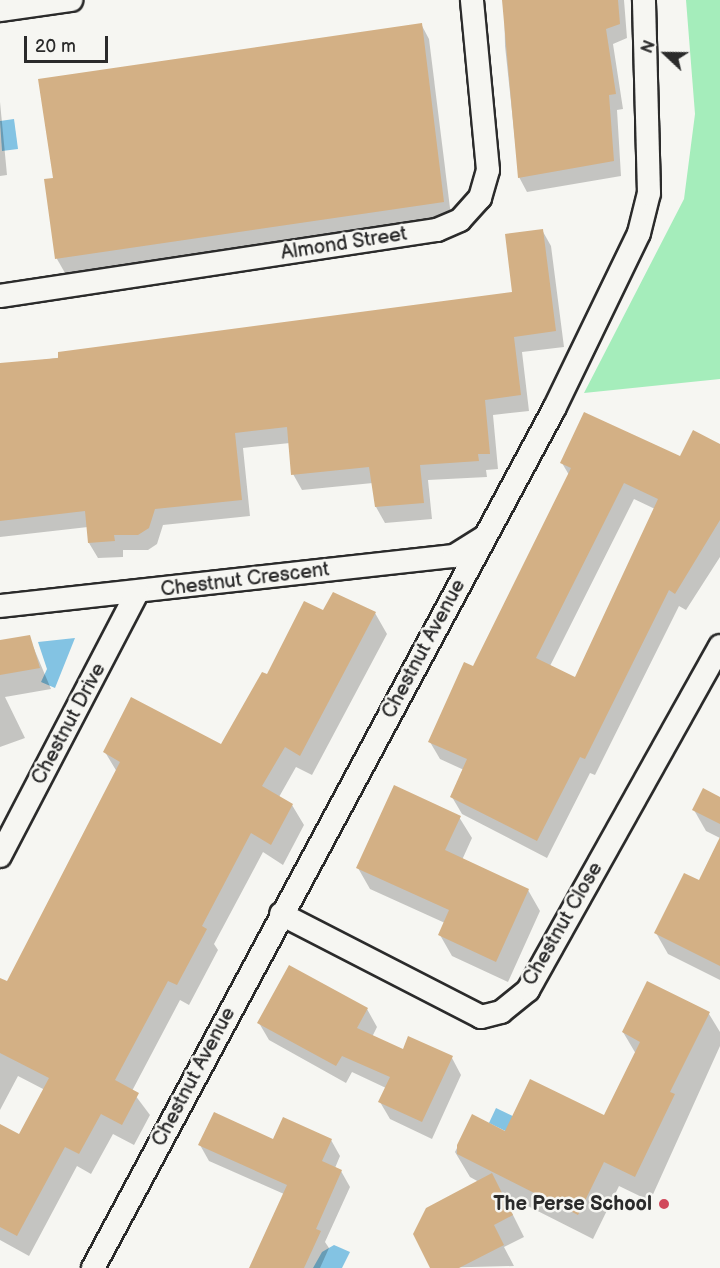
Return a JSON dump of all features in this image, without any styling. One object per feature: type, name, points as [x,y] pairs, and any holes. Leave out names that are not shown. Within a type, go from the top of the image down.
[{"type":"street","points":[[0,10],[71,0]]},
{"type":"street","name":"Almond Street","points":[[0,296],[428,231],[460,220],[480,198],[488,170],[472,0]]},
{"type":"street","name":"Chestnut Avenue","points":[[93,1268],[554,409],[639,233],[649,193],[644,0]]},
{"type":"street","name":"Chestnut Crescent","points":[[0,606],[137,593],[454,556],[484,538]]},
{"type":"street","name":"Chestnut Drive","points":[[0,856],[137,593]]},
{"type":"street","name":"Chestnut Close","points":[[281,914],[481,1017],[501,1012],[528,990],[720,646]]},
{"type":"green space","points":[[686,0],[720,0],[720,379],[584,393],[684,199],[695,114]]},
{"type":"water","points":[[14,119],[18,149],[2,151],[0,121]]},
{"type":"water","points":[[75,638],[55,688],[41,682],[47,669],[38,642]]},
{"type":"water","points":[[496,1108],[586,1152],[579,1167],[489,1123]]},
{"type":"water","points":[[334,1245],[350,1252],[342,1268],[313,1268],[322,1252]]},
{"type":"building","points":[[502,0],[618,0],[620,24],[606,29],[616,94],[609,95],[614,161],[518,178]]},
{"type":"building","points":[[422,23],[444,202],[55,259],[44,179],[53,178],[38,79]]},
{"type":"building","points":[[543,229],[556,331],[514,337],[521,395],[485,400],[490,454],[478,454],[479,461],[420,465],[424,503],[375,507],[369,467],[291,475],[287,427],[235,433],[242,500],[155,509],[149,528],[138,535],[114,535],[115,541],[88,543],[85,511],[0,521],[0,363],[58,358],[58,352],[512,292],[505,234]]},
{"type":"building","points":[[584,412],[680,456],[693,430],[720,444],[720,520],[675,594],[669,590],[585,759],[580,757],[537,841],[450,797],[467,759],[428,742],[464,662],[473,666],[571,468],[560,463]],"holes":[[[624,483],[658,499],[575,677],[536,658]]]},
{"type":"building","points":[[333,592],[376,612],[300,756],[285,747],[262,786],[293,804],[271,845],[251,833],[202,926],[207,929],[177,985],[168,981],[115,1080],[139,1093],[122,1125],[101,1114],[79,1154],[65,1147],[17,1236],[0,1227],[0,1124],[19,1134],[49,1078],[0,1053],[0,978],[7,981],[120,762],[103,752],[131,697],[221,744],[262,672],[267,674],[304,601],[323,610]]},
{"type":"building","points":[[30,635],[40,668],[0,675],[0,640]]},
{"type":"building","points":[[394,785],[461,816],[445,850],[529,889],[496,962],[438,935],[449,910],[356,868]]},
{"type":"building","points":[[703,788],[720,797],[720,824],[692,810]]},
{"type":"building","points":[[720,837],[720,966],[654,933],[684,873],[699,880]]},
{"type":"building","points":[[289,965],[368,1008],[357,1028],[403,1049],[408,1036],[453,1056],[422,1122],[378,1102],[390,1077],[342,1056],[336,1066],[257,1023]]},
{"type":"building","points":[[647,981],[710,1012],[670,1092],[675,1094],[635,1177],[604,1162],[578,1215],[457,1154],[457,1145],[472,1114],[505,1131],[530,1079],[604,1115],[640,1042],[622,1032]]},
{"type":"building","points":[[214,1112],[273,1139],[283,1117],[332,1139],[322,1161],[342,1170],[316,1229],[321,1231],[304,1268],[249,1268],[287,1185],[198,1145]]},
{"type":"building","points":[[492,1173],[513,1215],[494,1225],[504,1245],[459,1268],[430,1268],[413,1234],[426,1208]]},
{"type":"place","name":"The Perse School","points":[[664,1204]]}]
